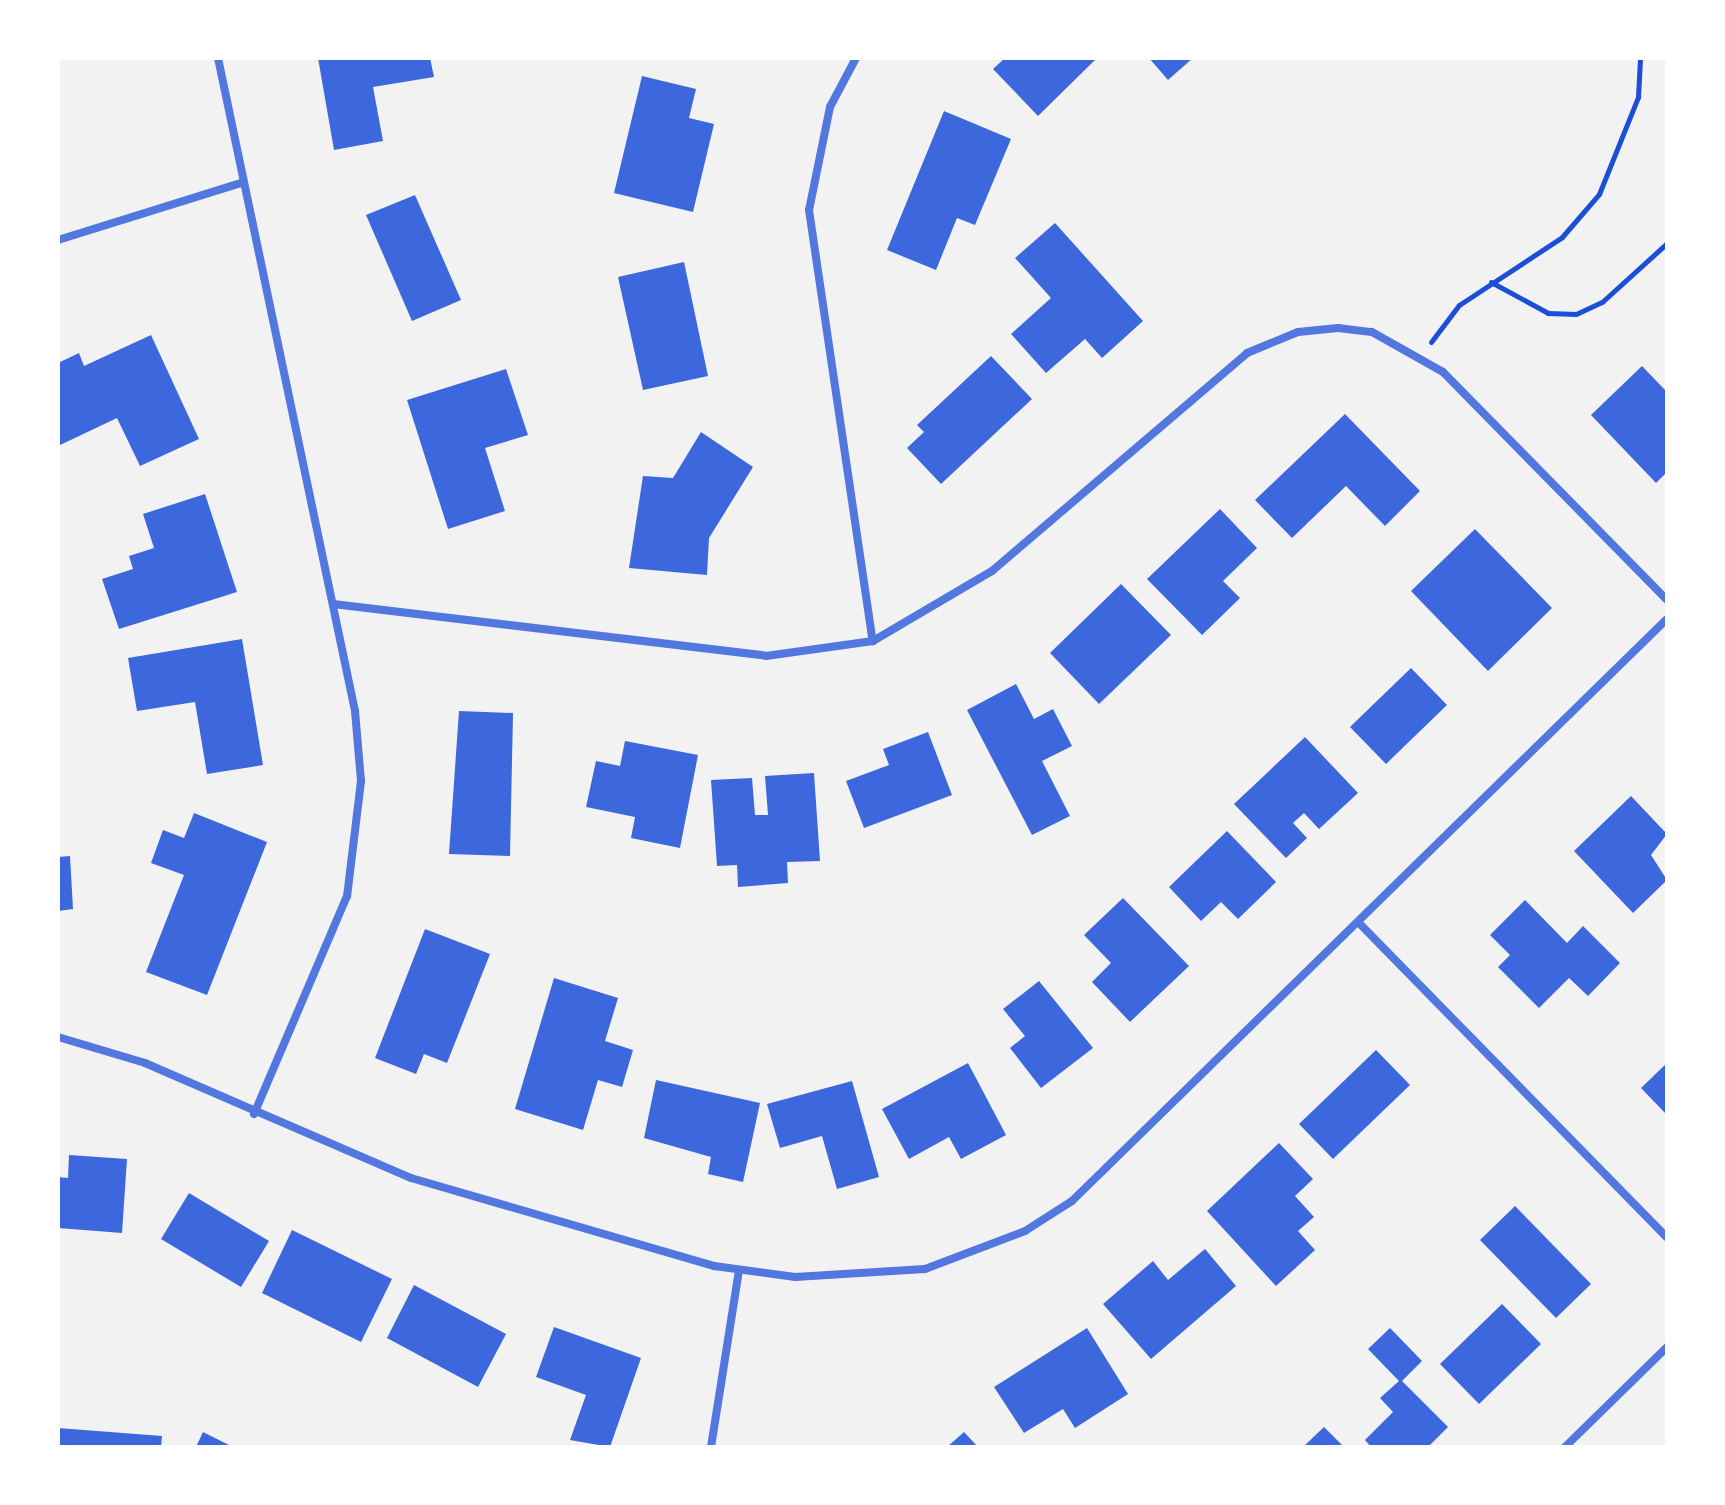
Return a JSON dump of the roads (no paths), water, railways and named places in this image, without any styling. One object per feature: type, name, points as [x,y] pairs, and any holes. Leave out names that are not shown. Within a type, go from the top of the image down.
[{"type":"street","points":[[218,58],[241,183],[355,711],[357,844],[323,965],[254,1114]]},
{"type":"street","points":[[856,58],[830,107],[809,210],[873,641]]},
{"type":"street","points":[[58,240],[241,183]]},
{"type":"street","points":[[333,604],[766,656],[873,641],[992,571],[1210,381],[1270,341],[1338,328],[1372,332],[1421,355],[1667,600]]},
{"type":"street","points":[[58,1037],[145,1063],[254,1114],[411,1178],[739,1271],[795,1277],[912,1271],[1025,1231],[1072,1201],[1167,1115],[1667,619]]},
{"type":"street","points":[[1359,923],[1667,1237]]},
{"type":"street","points":[[711,1447],[739,1271]]},
{"type":"street","points":[[1565,1447],[1667,1347]]}]
